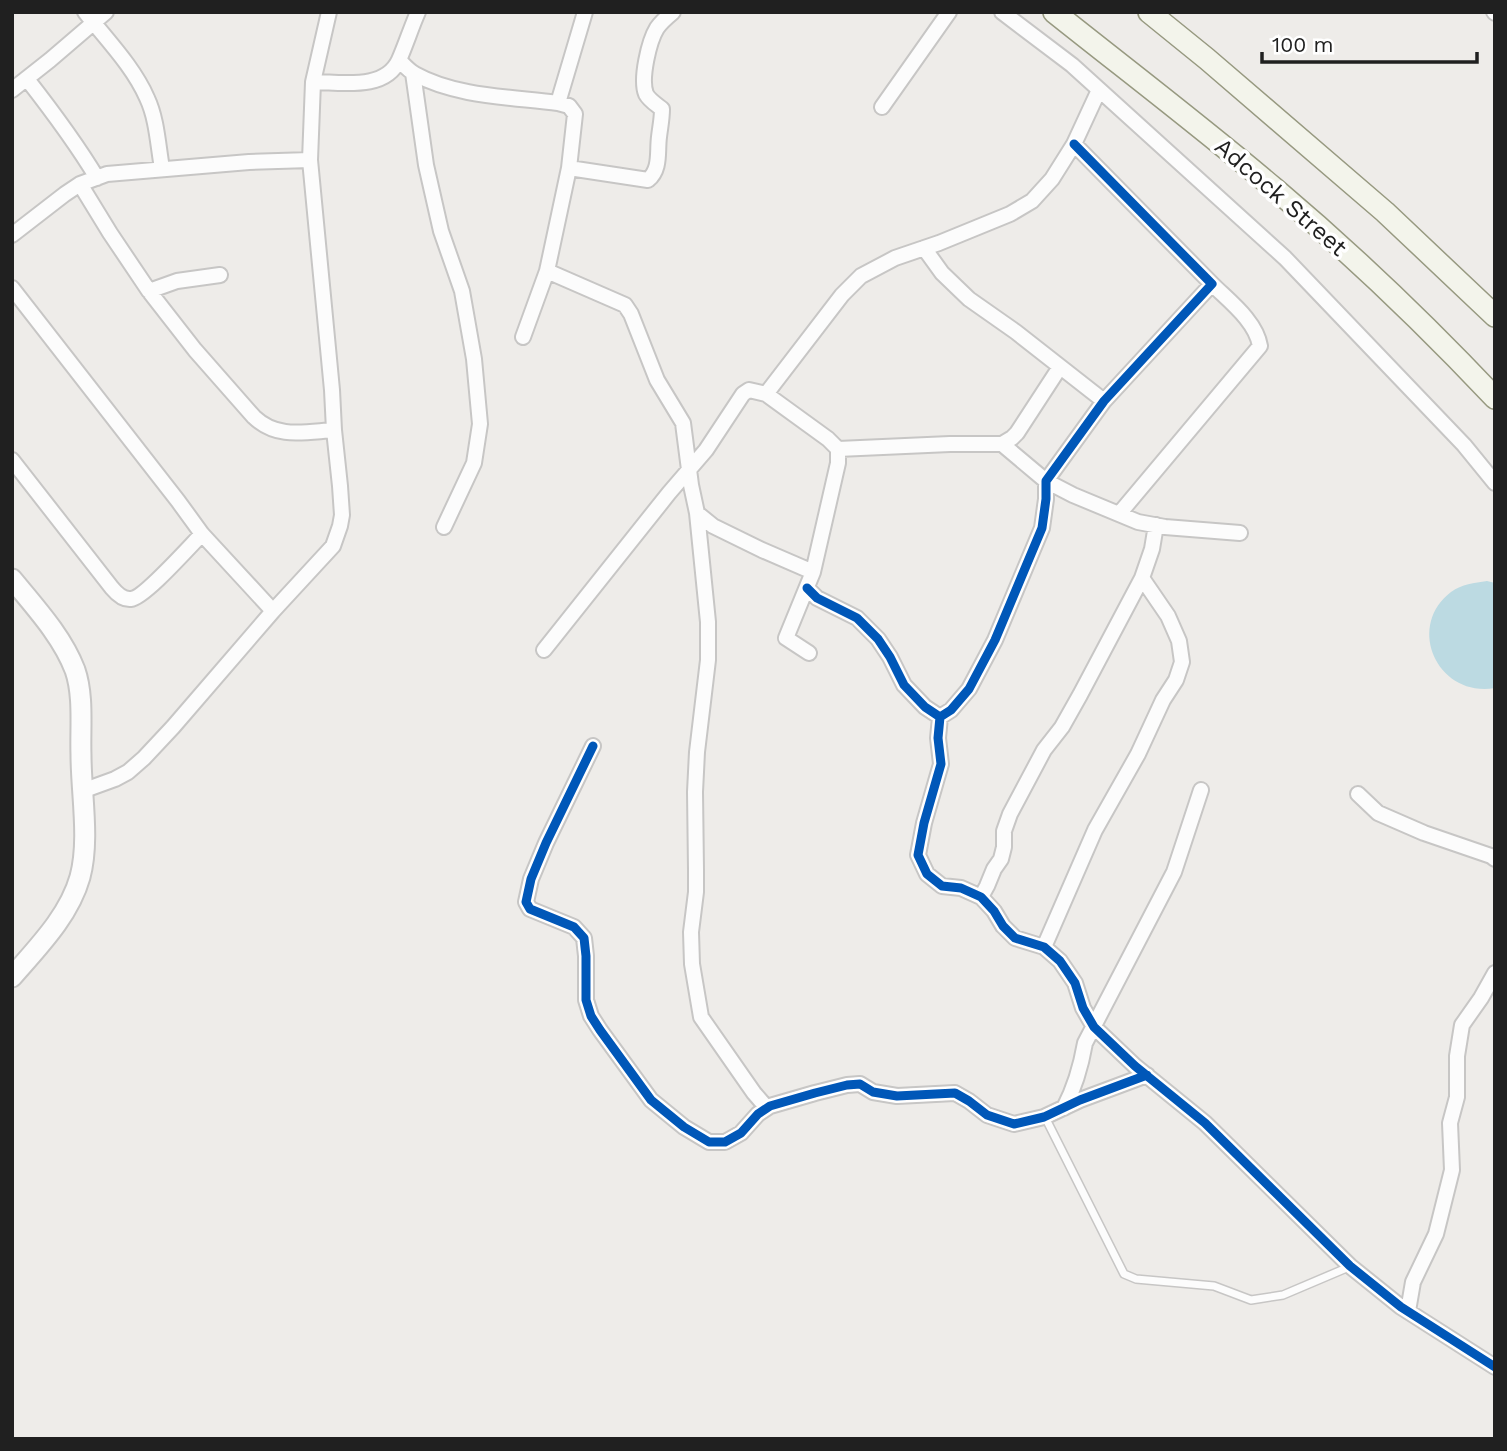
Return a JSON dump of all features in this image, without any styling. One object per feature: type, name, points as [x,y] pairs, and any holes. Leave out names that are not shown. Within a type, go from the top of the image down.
[{"type":"main road","name":"Adcock Street","points":[[1054,12],[1277,191],[1425,327],[1495,398]]},
{"type":"main road","points":[[1149,12],[1385,212],[1495,316]]},
{"type":"street","points":[[12,90],[70,44],[89,17],[106,12]]},
{"type":"street","points":[[82,791],[115,779],[144,758],[333,546],[339,533],[342,515],[310,160],[313,82],[329,12]]},
{"type":"street","points":[[313,82],[365,82],[378,80],[393,71],[418,12]]},
{"type":"street","points":[[558,103],[585,12]]},
{"type":"street","points":[[569,168],[648,180],[652,176],[659,156],[662,109],[645,92],[646,65],[653,35],[673,12]]},
{"type":"street","points":[[883,107],[949,12]]},
{"type":"street","points":[[1002,12],[1072,65],[1285,258],[1464,445],[1495,483]]},
{"type":"street","points":[[89,17],[127,65],[147,98],[162,168]]},
{"type":"street","points":[[399,60],[413,73],[444,87],[558,103],[569,106],[575,114],[569,168],[547,271],[523,337]]},
{"type":"street","points":[[413,73],[426,165],[441,231],[464,305],[474,359],[480,424],[474,463],[444,527]]},
{"type":"street","points":[[27,79],[62,123],[97,178]]},
{"type":"street","points":[[766,394],[842,295],[861,276],[895,258],[1010,214],[1031,201],[1052,179],[1074,144],[1099,90]]},
{"type":"street","points":[[1074,144],[1213,284],[1249,322],[1259,337],[1260,346],[1119,514]]},
{"type":"street","points":[[12,235],[80,184],[107,174],[249,162],[310,160]]},
{"type":"street","points":[[80,184],[149,291],[227,388],[261,424],[284,433],[334,430]]},
{"type":"street","points":[[924,248],[942,273],[963,294],[1104,401]]},
{"type":"street","points":[[547,271],[625,305],[636,324],[657,380],[683,423],[697,513],[708,622],[708,660],[695,792],[696,892],[691,932],[692,964],[701,1017],[767,1108]]},
{"type":"street","points":[[149,291],[177,281],[220,275]]},
{"type":"street","points":[[940,717],[951,710],[969,690],[995,640],[1042,528],[1046,481],[1104,401],[1213,284]]},
{"type":"street","points":[[12,288],[202,534],[273,611]]},
{"type":"street","points":[[838,449],[1002,444],[1017,433],[1060,367]]},
{"type":"street","points":[[544,650],[669,493],[690,471],[743,394],[749,390],[766,394],[838,449],[838,463],[813,572],[786,638],[809,653]]},
{"type":"street","points":[[1002,444],[1046,481],[1138,522],[1240,533]]},
{"type":"street","points":[[12,460],[112,588],[125,598],[133,599],[148,589],[202,534]]},
{"type":"street","points":[[697,513],[713,526],[813,572]]},
{"type":"street","points":[[981,897],[1001,859],[1004,831],[1010,814],[1044,750],[1062,727],[1080,695],[1142,578],[1152,550],[1156,525]]},
{"type":"street","points":[[1044,947],[1095,830],[1138,754],[1163,700],[1176,680],[1182,662],[1179,641],[1168,615],[1142,578]]},
{"type":"street","points":[[12,579],[63,645],[76,672],[80,701],[84,826],[80,877],[66,908],[49,935],[12,977]]},
{"type":"street","points":[[807,588],[817,598],[857,618],[878,639],[904,685],[925,707],[940,717]]},
{"type":"street","points":[[940,717],[938,738],[941,764],[918,855],[927,874],[942,886],[961,888],[981,897],[1015,938],[1044,947],[1060,961],[1075,983],[1083,1008],[1094,1027],[1135,1066],[1205,1124],[1350,1266],[1408,1311],[1495,1367]]},
{"type":"street","points":[[593,746],[546,843],[531,878],[526,902],[530,909],[574,927],[584,938],[586,1000],[591,1016],[651,1100],[684,1127],[709,1142],[725,1142],[741,1133],[767,1108],[847,1085],[860,1084],[883,1095],[955,1093],[987,1115],[1014,1124],[1044,1116],[1147,1075]]},
{"type":"street","points":[[1064,1108],[1073,1091],[1085,1043],[1174,872],[1201,790]]},
{"type":"street","points":[[1358,794],[1378,813],[1495,859]]},
{"type":"street","points":[[1408,1311],[1413,1282],[1436,1234],[1452,1170],[1450,1123],[1457,1097],[1457,1056],[1462,1025],[1495,973]]},
{"type":"lane","points":[[1044,1116],[1124,1274],[1136,1279],[1214,1286],[1251,1300],[1283,1295],[1350,1266]]},
{"type":"water","points":[[1487,581],[1495,583],[1495,688],[1475,688],[1458,682],[1444,671],[1434,657],[1430,623],[1437,607],[1451,592]]},
{"type":"cycle path","points":[[807,588],[817,598],[857,618],[878,639],[904,685],[925,707],[940,717],[951,710],[969,689],[995,640],[1042,528],[1046,481],[1104,401],[1212,284],[1074,144]]},
{"type":"cycle path","points":[[940,717],[938,738],[941,764],[918,855],[927,874],[942,886],[961,888],[981,897],[1015,938],[1044,947],[1060,961],[1075,983],[1083,1008],[1094,1027],[1135,1066],[1205,1123],[1350,1266],[1401,1307],[1495,1367]]},
{"type":"cycle path","points":[[593,746],[546,843],[531,879],[526,902],[530,909],[574,927],[584,938],[586,1000],[591,1016],[651,1100],[684,1127],[709,1142],[725,1142],[741,1133],[758,1114],[770,1106],[847,1085],[860,1084],[873,1092],[897,1096],[955,1093],[987,1115],[1014,1124],[1044,1117],[1080,1100],[1147,1075]]}]
